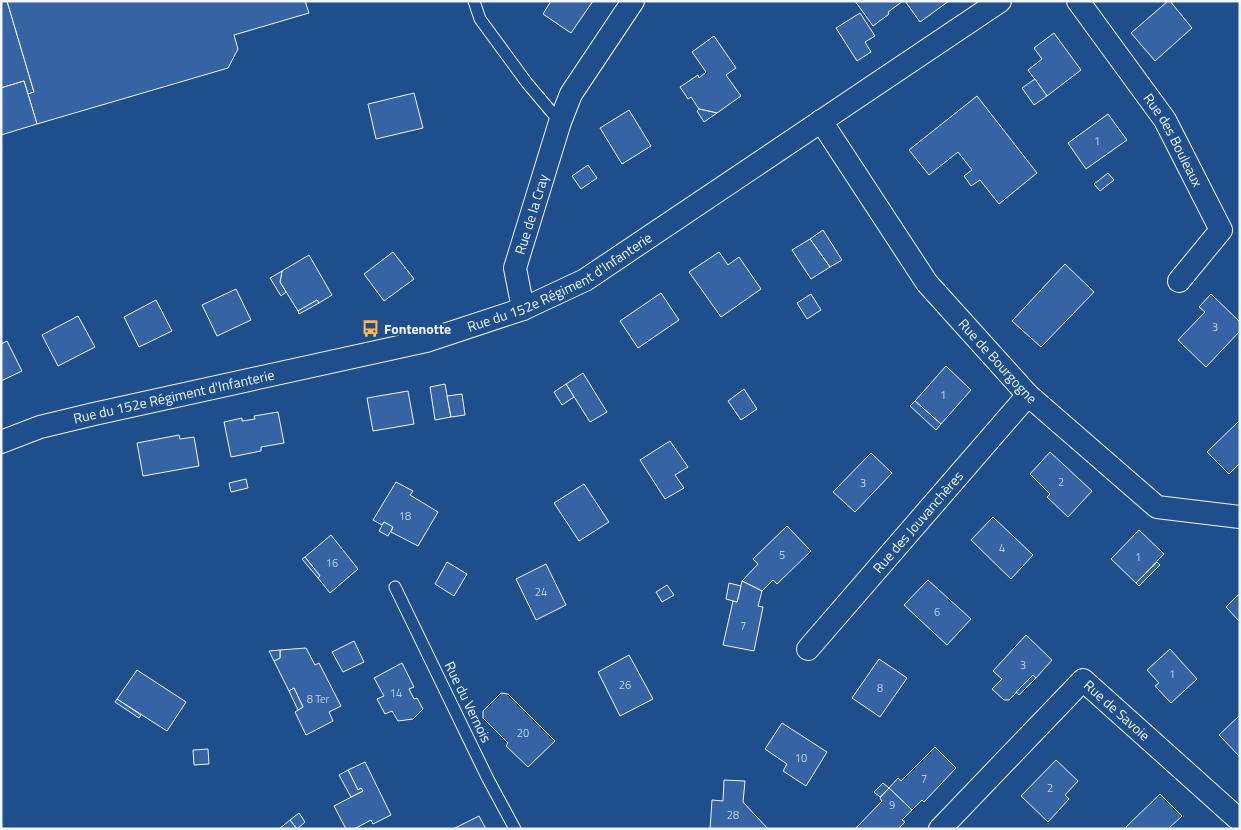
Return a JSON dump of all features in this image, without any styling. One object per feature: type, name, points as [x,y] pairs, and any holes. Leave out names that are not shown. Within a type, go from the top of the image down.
[{"type":"street","name":"Rue de la Cray","points":[[523,309],[516,268],[560,122],[571,94],[633,1]]},
{"type":"street","name":"Rue du 152e Régiment d'Infanterie","points":[[1,442],[40,427],[85,416],[426,341],[523,309],[584,280],[1000,1]]},
{"type":"street","name":"Rue des Bouleaux","points":[[1078,1],[1165,120],[1221,230],[1179,281]]},
{"type":"street","name":"Rue de Bourgogne","points":[[821,120],[927,283],[1028,395],[1158,507],[1240,516]]},
{"type":"street","name":"Rue des Jouvanchères","points":[[808,650],[1028,395]]},
{"type":"street","name":"Rue de Savoie","points":[[940,829],[1084,680],[1235,821]]},
{"type":"lane","points":[[474,1],[480,19],[527,83],[560,122]]},
{"type":"lane","name":"Rue du Vernois","points":[[395,588],[488,779],[515,829]]},
{"type":"building","points":[[1,1],[7,1],[34,92],[28,94],[24,81],[1,88]]},
{"type":"building","points":[[7,1],[305,1],[309,13],[234,35],[238,49],[228,68],[37,124],[28,94],[34,92]]},
{"type":"building","points":[[551,1],[593,1],[571,33],[543,14]]},
{"type":"building","points":[[855,1],[903,1],[873,26]]},
{"type":"building","points":[[905,1],[949,1],[920,22]]},
{"type":"building","points":[[1168,1],[1192,28],[1155,61],[1131,33]]},
{"type":"building","points":[[860,13],[875,36],[865,42],[871,52],[857,61],[836,28]]},
{"type":"building","points":[[1054,33],[1081,70],[1047,96],[1028,70],[1042,59],[1034,48]]},
{"type":"building","points":[[714,36],[736,68],[726,75],[741,96],[717,113],[699,109],[691,97],[688,99],[680,87],[698,75],[699,78],[706,72],[692,52]]},
{"type":"building","points":[[1035,79],[1047,96],[1034,105],[1022,88]]},
{"type":"building","points":[[24,81],[37,124],[1,135],[1,88]]},
{"type":"building","points":[[414,93],[423,128],[376,139],[368,104]]},
{"type":"building","points":[[977,96],[1037,173],[999,204],[980,180],[971,186],[964,176],[972,170],[958,152],[929,175],[909,150]]},
{"type":"building","points":[[699,109],[717,113],[704,122],[697,111]]},
{"type":"building","points":[[629,110],[651,146],[622,164],[600,128]]},
{"type":"building","points":[[1108,114],[1127,140],[1086,169],[1068,143]]},
{"type":"building","points":[[588,165],[597,178],[581,189],[572,176]]},
{"type":"building","points":[[1108,173],[1114,180],[1100,191],[1094,184]]},
{"type":"building","points":[[823,230],[842,260],[830,267],[810,239]]},
{"type":"building","points":[[810,239],[830,267],[811,279],[792,250]]},
{"type":"building","points":[[393,252],[414,279],[384,301],[364,274]]},
{"type":"building","points":[[719,252],[728,265],[739,257],[761,289],[721,317],[689,272]]},
{"type":"building","points":[[309,255],[332,295],[319,303],[317,300],[298,311],[280,282],[282,271]]},
{"type":"building","points":[[1065,264],[1094,292],[1041,347],[1012,321]]},
{"type":"building","points":[[282,271],[280,282],[286,292],[281,296],[270,278]]},
{"type":"building","points":[[236,289],[251,320],[217,336],[202,305]]},
{"type":"building","points":[[661,293],[679,320],[638,348],[620,321]]},
{"type":"building","points":[[811,294],[821,310],[807,319],[797,303]]},
{"type":"building","points":[[1211,294],[1240,322],[1240,331],[1206,367],[1178,340],[1205,312],[1199,307]]},
{"type":"building","points":[[156,300],[172,331],[139,347],[124,317]]},
{"type":"building","points":[[317,300],[319,303],[299,314],[298,311]]},
{"type":"building","points":[[78,316],[95,347],[58,366],[42,335]]},
{"type":"building","points":[[7,341],[22,371],[1,381],[1,344]]},
{"type":"building","points":[[946,366],[971,390],[941,424],[915,401]]},
{"type":"building","points":[[583,373],[607,412],[590,422],[566,384]]},
{"type":"building","points":[[445,384],[451,417],[435,420],[430,387]]},
{"type":"building","points":[[566,384],[574,397],[562,405],[554,392]]},
{"type":"building","points":[[744,389],[757,409],[741,420],[728,401]]},
{"type":"building","points":[[408,391],[414,424],[373,431],[367,398]]},
{"type":"building","points":[[462,394],[465,415],[451,417],[447,396]]},
{"type":"building","points":[[915,401],[941,424],[936,430],[910,406]]},
{"type":"building","points":[[278,412],[284,443],[261,447],[261,451],[231,457],[224,422],[242,418],[242,421],[255,419],[254,416]]},
{"type":"building","points":[[1240,420],[1240,463],[1229,474],[1207,452]]},
{"type":"building","points":[[179,435],[180,439],[194,437],[199,466],[143,476],[137,443]]},
{"type":"building","points":[[670,441],[688,467],[675,475],[684,488],[665,499],[640,460]]},
{"type":"building","points":[[1050,452],[1092,491],[1068,517],[1047,497],[1050,494],[1030,474]]},
{"type":"building","points":[[871,453],[892,473],[855,512],[833,492]]},
{"type":"building","points":[[246,479],[248,488],[231,492],[229,483]]},
{"type":"building","points":[[396,482],[413,491],[410,495],[438,512],[418,546],[391,532],[393,527],[384,522],[382,525],[373,520]]},
{"type":"building","points":[[584,484],[609,522],[579,541],[554,503]]},
{"type":"building","points":[[993,517],[1033,555],[1011,579],[971,540]]},
{"type":"building","points":[[384,522],[393,527],[388,536],[379,531]]},
{"type":"building","points":[[787,526],[811,551],[777,584],[773,580],[762,591],[742,581],[758,564],[753,559]]},
{"type":"building","points":[[1139,530],[1164,554],[1136,583],[1111,559]]},
{"type":"building","points":[[331,535],[358,569],[330,593],[305,557]]},
{"type":"building","points":[[305,557],[320,576],[318,578],[302,559]]},
{"type":"building","points":[[447,562],[467,574],[454,596],[435,584]]},
{"type":"building","points":[[1157,562],[1160,565],[1139,586],[1136,583]]},
{"type":"building","points":[[546,564],[566,605],[536,620],[516,579]]},
{"type":"building","points":[[928,580],[971,619],[947,645],[904,605]]},
{"type":"building","points":[[742,581],[762,591],[758,606],[763,607],[754,651],[723,645],[733,601],[737,602]]},
{"type":"building","points":[[729,583],[741,586],[737,602],[726,599]]},
{"type":"building","points":[[667,585],[674,595],[662,602],[656,592]]},
{"type":"building","points":[[1240,593],[1240,622],[1226,607]]},
{"type":"building","points":[[1026,635],[1052,660],[1036,678],[1033,675],[1009,700],[1004,700],[992,689],[1002,679],[993,671]]},
{"type":"building","points":[[354,641],[364,662],[343,672],[332,652]]},
{"type":"building","points":[[306,648],[315,665],[319,663],[341,706],[329,712],[333,721],[306,735],[295,712],[303,707],[294,688],[289,691],[274,661],[280,658],[280,650]]},
{"type":"building","points":[[1170,649],[1197,679],[1171,703],[1155,686],[1159,683],[1147,670]]},
{"type":"building","points":[[280,650],[280,658],[274,661],[269,651]]},
{"type":"building","points":[[629,655],[653,699],[620,716],[598,672]]},
{"type":"building","points":[[879,659],[907,678],[880,717],[852,698]]},
{"type":"building","points":[[402,663],[414,687],[409,689],[414,699],[417,698],[423,709],[413,719],[398,721],[392,711],[385,714],[377,699],[384,696],[374,678]]},
{"type":"building","points":[[137,670],[186,702],[167,731],[117,699]]},
{"type":"building","points":[[1033,675],[1036,678],[1019,695],[1016,692]]},
{"type":"building","points":[[294,688],[303,707],[298,710],[289,691]]},
{"type":"building","points":[[501,693],[508,694],[555,741],[528,767],[506,746],[508,743],[483,718],[483,711]]},
{"type":"building","points":[[117,699],[141,715],[139,718],[115,702]]},
{"type":"building","points":[[1240,715],[1240,757],[1219,735]]},
{"type":"building","points":[[782,723],[827,752],[806,786],[783,771],[787,764],[765,749]]},
{"type":"building","points":[[935,747],[956,768],[924,802],[922,800],[912,810],[889,788],[898,778],[901,781]]},
{"type":"building","points":[[208,749],[209,764],[194,765],[193,750]]},
{"type":"building","points":[[1056,760],[1078,781],[1065,795],[1069,799],[1048,822],[1021,796]]},
{"type":"building","points":[[365,762],[391,815],[373,824],[371,820],[354,829],[346,829],[334,806],[363,791],[361,788],[358,790],[348,770]]},
{"type":"building","points":[[348,770],[358,790],[361,788],[363,791],[351,797],[339,775]]},
{"type":"building","points":[[724,780],[745,781],[743,802],[768,829],[710,829],[712,800],[723,801]]},
{"type":"building","points":[[883,783],[889,788],[880,797],[874,792]]},
{"type":"building","points":[[889,788],[912,810],[902,820],[905,822],[898,829],[855,829],[882,801],[880,798]]},
{"type":"building","points":[[1160,794],[1182,816],[1168,829],[1128,829],[1126,827]]},
{"type":"building","points":[[299,813],[305,822],[297,829],[290,820]]},
{"type":"building","points":[[479,816],[486,829],[453,829]]},
{"type":"building","points":[[290,820],[297,829],[279,829]]},
{"type":"place","name":"Fontenotte","points":[[370,329]]}]
